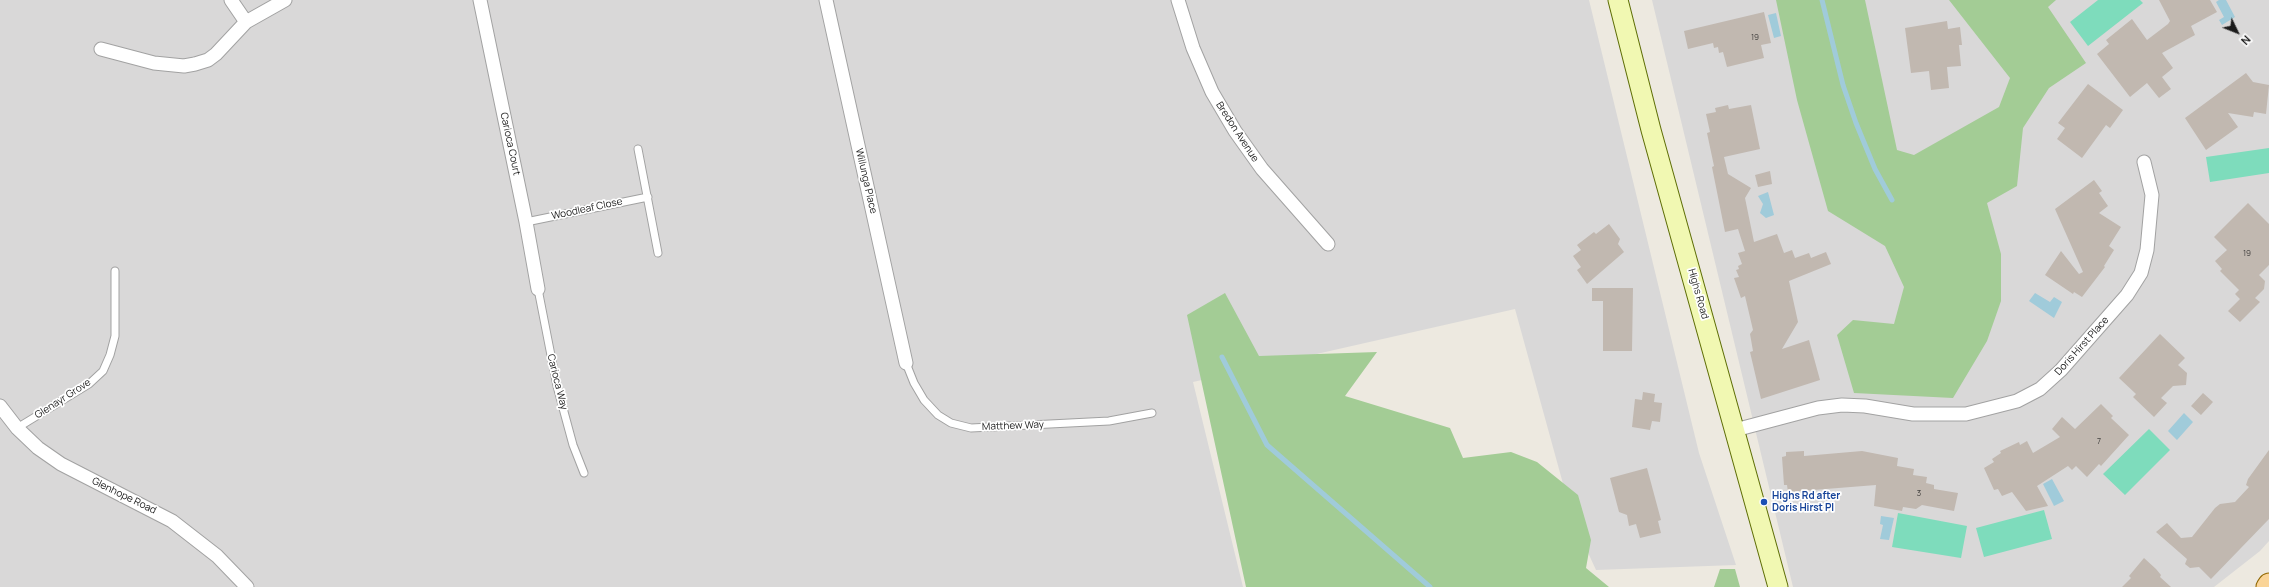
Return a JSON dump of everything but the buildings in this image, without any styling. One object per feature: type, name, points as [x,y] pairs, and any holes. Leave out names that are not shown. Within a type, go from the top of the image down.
[{"type":"main road","points":[[2266,587],[2269,584]]},
{"type":"street","points":[[231,0],[246,22]]},
{"type":"street","points":[[101,49],[154,63],[184,66],[208,60],[216,54],[246,22],[285,0]]},
{"type":"street","name":"Carioca Court","points":[[480,0],[526,222],[538,289]]},
{"type":"street","name":"Willunga Place","points":[[826,0],[906,363]]},
{"type":"street","name":"Bredon Avenue","points":[[1178,0],[1193,48],[1212,92],[1235,131],[1262,169],[1328,244]]},
{"type":"street","name":"Highs Road","points":[[1618,0],[1651,130],[1778,587]]},
{"type":"street","name":"Doris Hirst Place","points":[[1735,430],[1818,408],[1842,406],[1865,406],[1913,414],[1966,414],[2017,401],[2040,388],[2061,370],[2117,307],[2140,273],[2147,250],[2152,195],[2144,162]]},
{"type":"street","name":"Glenhope Road","points":[[0,406],[17,428],[38,448],[61,464],[172,520],[217,556],[247,587]]},
{"type":"lane","points":[[638,149],[658,253]]},
{"type":"lane","name":"Woodleaf Close","points":[[526,222],[648,197]]},
{"type":"lane","name":"Glenayr Grove","points":[[17,428],[89,384],[102,371],[110,356],[116,336],[115,271]]},
{"type":"lane","name":"Carioca Way","points":[[538,289],[557,386],[573,445],[584,473]]},
{"type":"lane","name":"Matthew Way","points":[[906,363],[917,389],[938,415],[951,423],[970,428],[1102,421],[1152,413]]},
{"type":"shaded area","points":[[0,0],[1589,0],[1699,453],[1736,565],[1596,570],[1573,520],[1515,309],[1193,382],[1243,587],[0,587]]},
{"type":"shaded area","points":[[1652,0],[2269,0],[2269,541],[2260,551],[2214,587],[1793,587]]},
{"type":"green space","points":[[1776,0],[1865,0],[1897,150],[1914,155],[1999,107],[2010,78],[1949,0],[2056,0],[2048,7],[2086,63],[2049,88],[2023,128],[2017,186],[1987,203],[2001,254],[2001,301],[1987,341],[1953,398],[1854,393],[1837,335],[1853,320],[1894,324],[1904,287],[1885,246],[1828,211],[1797,100]]},
{"type":"green space","points":[[2098,0],[2140,0],[2143,3],[2088,46],[2070,22]]},
{"type":"green space","points":[[2269,148],[2269,173],[2210,182],[2206,157]]},
{"type":"green space","points":[[1225,293],[1259,356],[1377,352],[1345,396],[1450,428],[1463,458],[1511,452],[1537,462],[1578,495],[1591,540],[1586,568],[1609,587],[1246,587],[1187,315]]},
{"type":"green space","points":[[2149,429],[2170,450],[2125,495],[2103,474]]},
{"type":"green space","points":[[2044,510],[2052,539],[1984,557],[1976,528]]},
{"type":"green space","points":[[1898,513],[1967,526],[1961,558],[1892,547]]},
{"type":"green space","points":[[1720,569],[1735,569],[1740,587],[1714,587]]},
{"type":"water","points":[[2219,0],[2226,0],[2235,17],[2222,25],[2219,20],[2224,17],[2216,2]]},
{"type":"water","points":[[1776,13],[1781,36],[1774,38],[1768,15]]},
{"type":"water","points":[[1768,192],[1774,215],[1766,218],[1760,213],[1763,204],[1758,196]]},
{"type":"water","points":[[2035,293],[2050,302],[2054,297],[2062,302],[2054,318],[2029,301]]},
{"type":"water","points":[[2184,413],[2193,422],[2177,440],[2168,431]]},
{"type":"water","points":[[2052,479],[2064,501],[2054,506],[2043,484]]},
{"type":"water","points":[[1881,516],[1894,518],[1889,540],[1880,539],[1883,525],[1880,524]]},
{"type":"waterway","points":[[1822,0],[1843,85],[1856,123],[1875,169],[1892,200]]},
{"type":"waterway","points":[[1222,357],[1267,445],[1430,587]]},
{"type":"place","name":"Highs Rd after Doris Hirst Pl","points":[[1764,502]]}]
